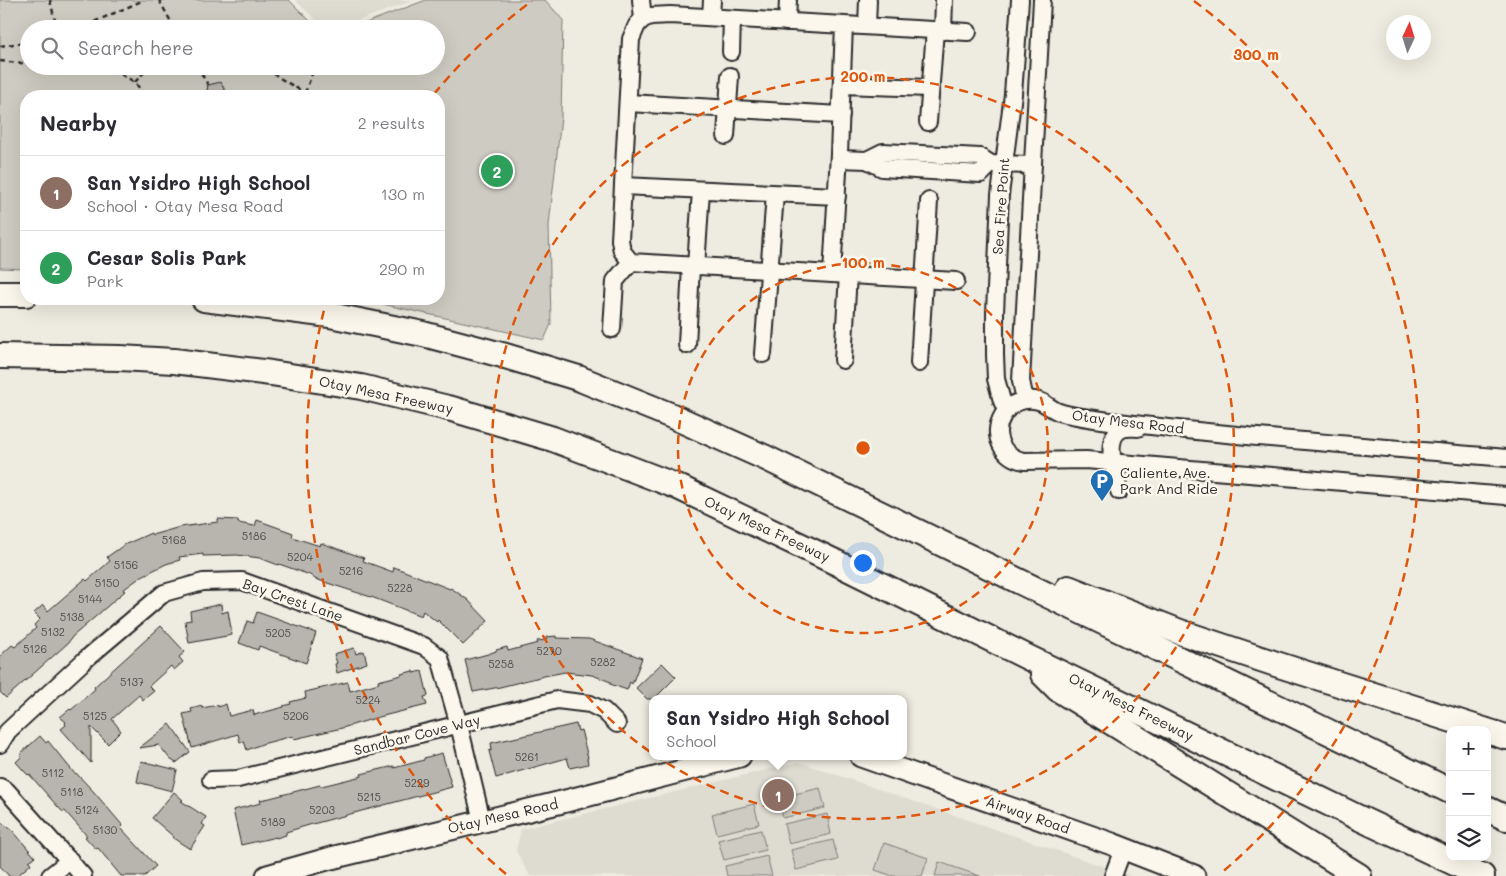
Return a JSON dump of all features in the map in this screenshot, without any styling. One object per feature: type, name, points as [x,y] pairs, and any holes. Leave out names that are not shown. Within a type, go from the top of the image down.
[{"type":"highway","points":[[0,294],[20,294]]},
{"type":"highway","points":[[251,305],[330,315],[423,334],[578,378],[672,416],[766,458],[1446,788]]},
{"type":"highway","name":"Otay Mesa Freeway","points":[[0,356],[174,361],[270,372],[361,387],[461,412],[553,439],[676,486],[1482,876]]},
{"type":"highway","points":[[899,522],[1180,632],[1473,726]]},
{"type":"highway","points":[[1027,657],[1058,689],[1359,876]]},
{"type":"highway","points":[[1491,732],[1506,737]]},
{"type":"highway","points":[[1491,811],[1506,818]]},
{"type":"main road","name":"Otay Mesa Road","points":[[267,876],[725,760]]},
{"type":"main road","name":"Airway Road","points":[[872,760],[1194,876]]},
{"type":"street","points":[[641,0],[643,19]]},
{"type":"street","points":[[711,17],[712,0]]},
{"type":"street","points":[[787,22],[788,0]]},
{"type":"street","points":[[867,26],[868,0]]},
{"type":"street","points":[[928,122],[930,88],[944,0]]},
{"type":"street","name":"Sea Fire Point","points":[[1006,410],[996,379],[995,355],[1000,195],[997,164],[1014,94],[1020,0]]},
{"type":"street","points":[[1042,0],[1021,381],[1025,400],[1018,401],[1006,410],[999,424],[997,434],[1000,445],[1006,452],[1017,460],[1038,462],[1086,460],[1506,496]]},
{"type":"street","points":[[956,280],[631,262],[622,251],[620,240],[631,39],[637,25],[643,19],[651,16],[670,15],[968,32]]},
{"type":"street","points":[[731,52],[732,19]]},
{"type":"street","points":[[832,274],[844,25]]},
{"type":"street","points":[[726,136],[730,76]]},
{"type":"street","points":[[842,85],[930,88]]},
{"type":"street","points":[[628,103],[841,116]]},
{"type":"street","points":[[839,159],[867,160],[883,152],[980,157],[997,164],[1033,165]]},
{"type":"street","points":[[623,186],[836,196]]},
{"type":"street","points":[[686,344],[701,190]]},
{"type":"street","points":[[763,354],[775,194]]},
{"type":"street","points":[[919,363],[929,201]]},
{"type":"street","points":[[612,329],[615,281],[631,262]]},
{"type":"street","points":[[842,360],[848,274]]},
{"type":"street","name":"Otay Mesa Road","points":[[1025,400],[1037,400],[1056,411],[1071,415],[1163,428],[1506,458]]},
{"type":"street","points":[[1138,464],[1124,478],[1120,491],[1112,462],[1111,450],[1117,432],[1123,428],[1163,428]]},
{"type":"street","name":"Bay Crest Lane","points":[[0,744],[8,731],[80,664],[164,593],[208,582],[242,581],[424,646],[440,658],[460,725],[482,821]]},
{"type":"street","name":"Sandbar Cove Way","points":[[211,780],[238,779],[557,700],[590,704],[604,711],[617,724]]},
{"type":"street","points":[[0,787],[7,791],[84,876]]},
{"type":"street","points":[[1113,876],[1123,849]]},
{"type":"street","points":[[50,876],[70,860]]},
{"type":"path","points":[[50,0],[55,20]]},
{"type":"path","points":[[98,20],[144,0]]},
{"type":"path","points":[[159,0],[170,20]]},
{"type":"path","points":[[0,46],[20,43]]},
{"type":"path","points":[[0,61],[20,63]]},
{"type":"path","points":[[121,75],[134,82],[140,90]]},
{"type":"path","points":[[134,82],[141,75]]},
{"type":"path","points":[[202,75],[208,85]]},
{"type":"path","points":[[277,75],[298,90]]},
{"type":"path","points":[[307,90],[312,75]]},
{"type":"shaded area","points":[[0,0],[289,0],[309,20],[20,20],[20,75],[445,75],[445,20],[374,20],[426,0],[545,0],[563,20],[561,118],[549,225],[551,324],[544,340],[387,305],[445,305],[445,90],[20,90],[20,269],[0,268]]},
{"type":"shaded area","points":[[295,0],[415,0],[359,20],[316,20]]},
{"type":"shaded area","points":[[799,762],[1131,876],[530,876],[516,851],[521,829]]},
{"type":"shaded area","points":[[820,788],[825,808],[783,818],[778,798]]},
{"type":"shaded area","points":[[754,804],[759,824],[717,834],[712,814]]},
{"type":"shaded area","points":[[827,814],[831,834],[789,844],[784,824]]},
{"type":"shaded area","points":[[761,830],[766,850],[724,860],[718,840]]},
{"type":"shaded area","points":[[833,840],[838,860],[796,870],[791,850]]},
{"type":"shaded area","points":[[884,843],[928,858],[922,876],[893,876],[875,870]]},
{"type":"shaded area","points":[[767,856],[772,876],[727,876],[725,866]]},
{"type":"shaded area","points":[[939,862],[980,876],[935,876]]},
{"type":"building","points":[[221,82],[224,90],[207,90],[208,85]]},
{"type":"building","points":[[218,519],[238,520],[238,523],[255,526],[257,520],[293,533],[292,537],[320,546],[321,543],[364,558],[363,561],[393,572],[394,567],[451,588],[468,600],[488,621],[463,645],[438,620],[437,622],[423,611],[421,616],[260,558],[237,555],[203,556],[203,554],[179,557],[180,560],[166,564],[142,576],[123,590],[125,591],[6,698],[0,692],[0,656],[12,645],[15,647],[36,628],[34,625],[40,619],[34,613],[43,605],[48,611],[85,579],[87,581],[110,561],[107,557],[124,545],[151,533],[152,535],[180,527],[218,522]]},
{"type":"building","points":[[221,604],[222,613],[228,611],[232,635],[189,643],[185,621],[191,620],[190,611]]},
{"type":"building","points":[[257,612],[316,633],[306,663],[259,646],[258,650],[239,643],[247,621],[253,623]]},
{"type":"building","points":[[161,626],[185,652],[179,657],[183,662],[174,670],[171,666],[149,686],[154,691],[143,700],[139,695],[112,719],[121,731],[108,744],[91,727],[91,763],[61,729],[66,725],[66,722],[60,717],[95,689],[94,687]]},
{"type":"building","points":[[556,636],[556,638],[589,639],[642,658],[632,684],[630,682],[627,690],[592,675],[565,672],[473,692],[465,660],[507,647],[508,651],[538,643],[537,641],[546,640],[546,637]]},
{"type":"building","points":[[354,648],[356,654],[364,651],[367,663],[337,673],[335,664],[337,663],[334,654]]},
{"type":"building","points":[[662,663],[676,677],[658,695],[649,695],[649,699],[636,688]]},
{"type":"building","points":[[413,671],[413,673],[422,671],[428,696],[424,697],[427,705],[342,728],[294,739],[293,736],[247,750],[244,741],[240,742],[238,734],[192,748],[183,714],[192,712],[191,709],[202,706],[202,708],[218,705],[218,707],[226,704],[229,716],[253,710],[254,715],[284,707],[291,704],[290,702],[306,698],[305,692],[348,682],[350,691]]},
{"type":"building","points":[[170,724],[190,752],[176,763],[170,759],[159,745],[139,748]]},
{"type":"building","points":[[576,724],[578,731],[581,730],[588,764],[570,768],[567,758],[496,778],[489,751],[492,750],[491,743]]},
{"type":"building","points":[[40,736],[46,743],[48,741],[75,774],[94,792],[123,826],[121,828],[156,866],[145,876],[121,876],[98,848],[96,849],[85,837],[87,836],[65,811],[63,812],[58,807],[16,762],[22,756],[20,754]]},
{"type":"building","points":[[442,753],[452,787],[309,825],[286,832],[286,835],[276,838],[241,845],[233,810],[261,803],[260,800],[362,776],[361,774],[394,766],[394,768]]},
{"type":"building","points":[[141,761],[177,770],[172,791],[137,782]]},
{"type":"building","points":[[174,792],[183,800],[181,801],[206,817],[202,824],[205,826],[190,849],[173,838],[152,818]]},
{"type":"building","points":[[0,821],[13,831],[35,857],[29,861],[31,864],[17,876],[9,876],[0,866]]},
{"type":"place","name":"Cesar Solis Park","points":[[497,171]]},
{"type":"place","name":"Caliente Ave. Park And Ride","points":[[1102,502]]},
{"type":"place","name":"San Ysidro High School","points":[[778,795]]}]
